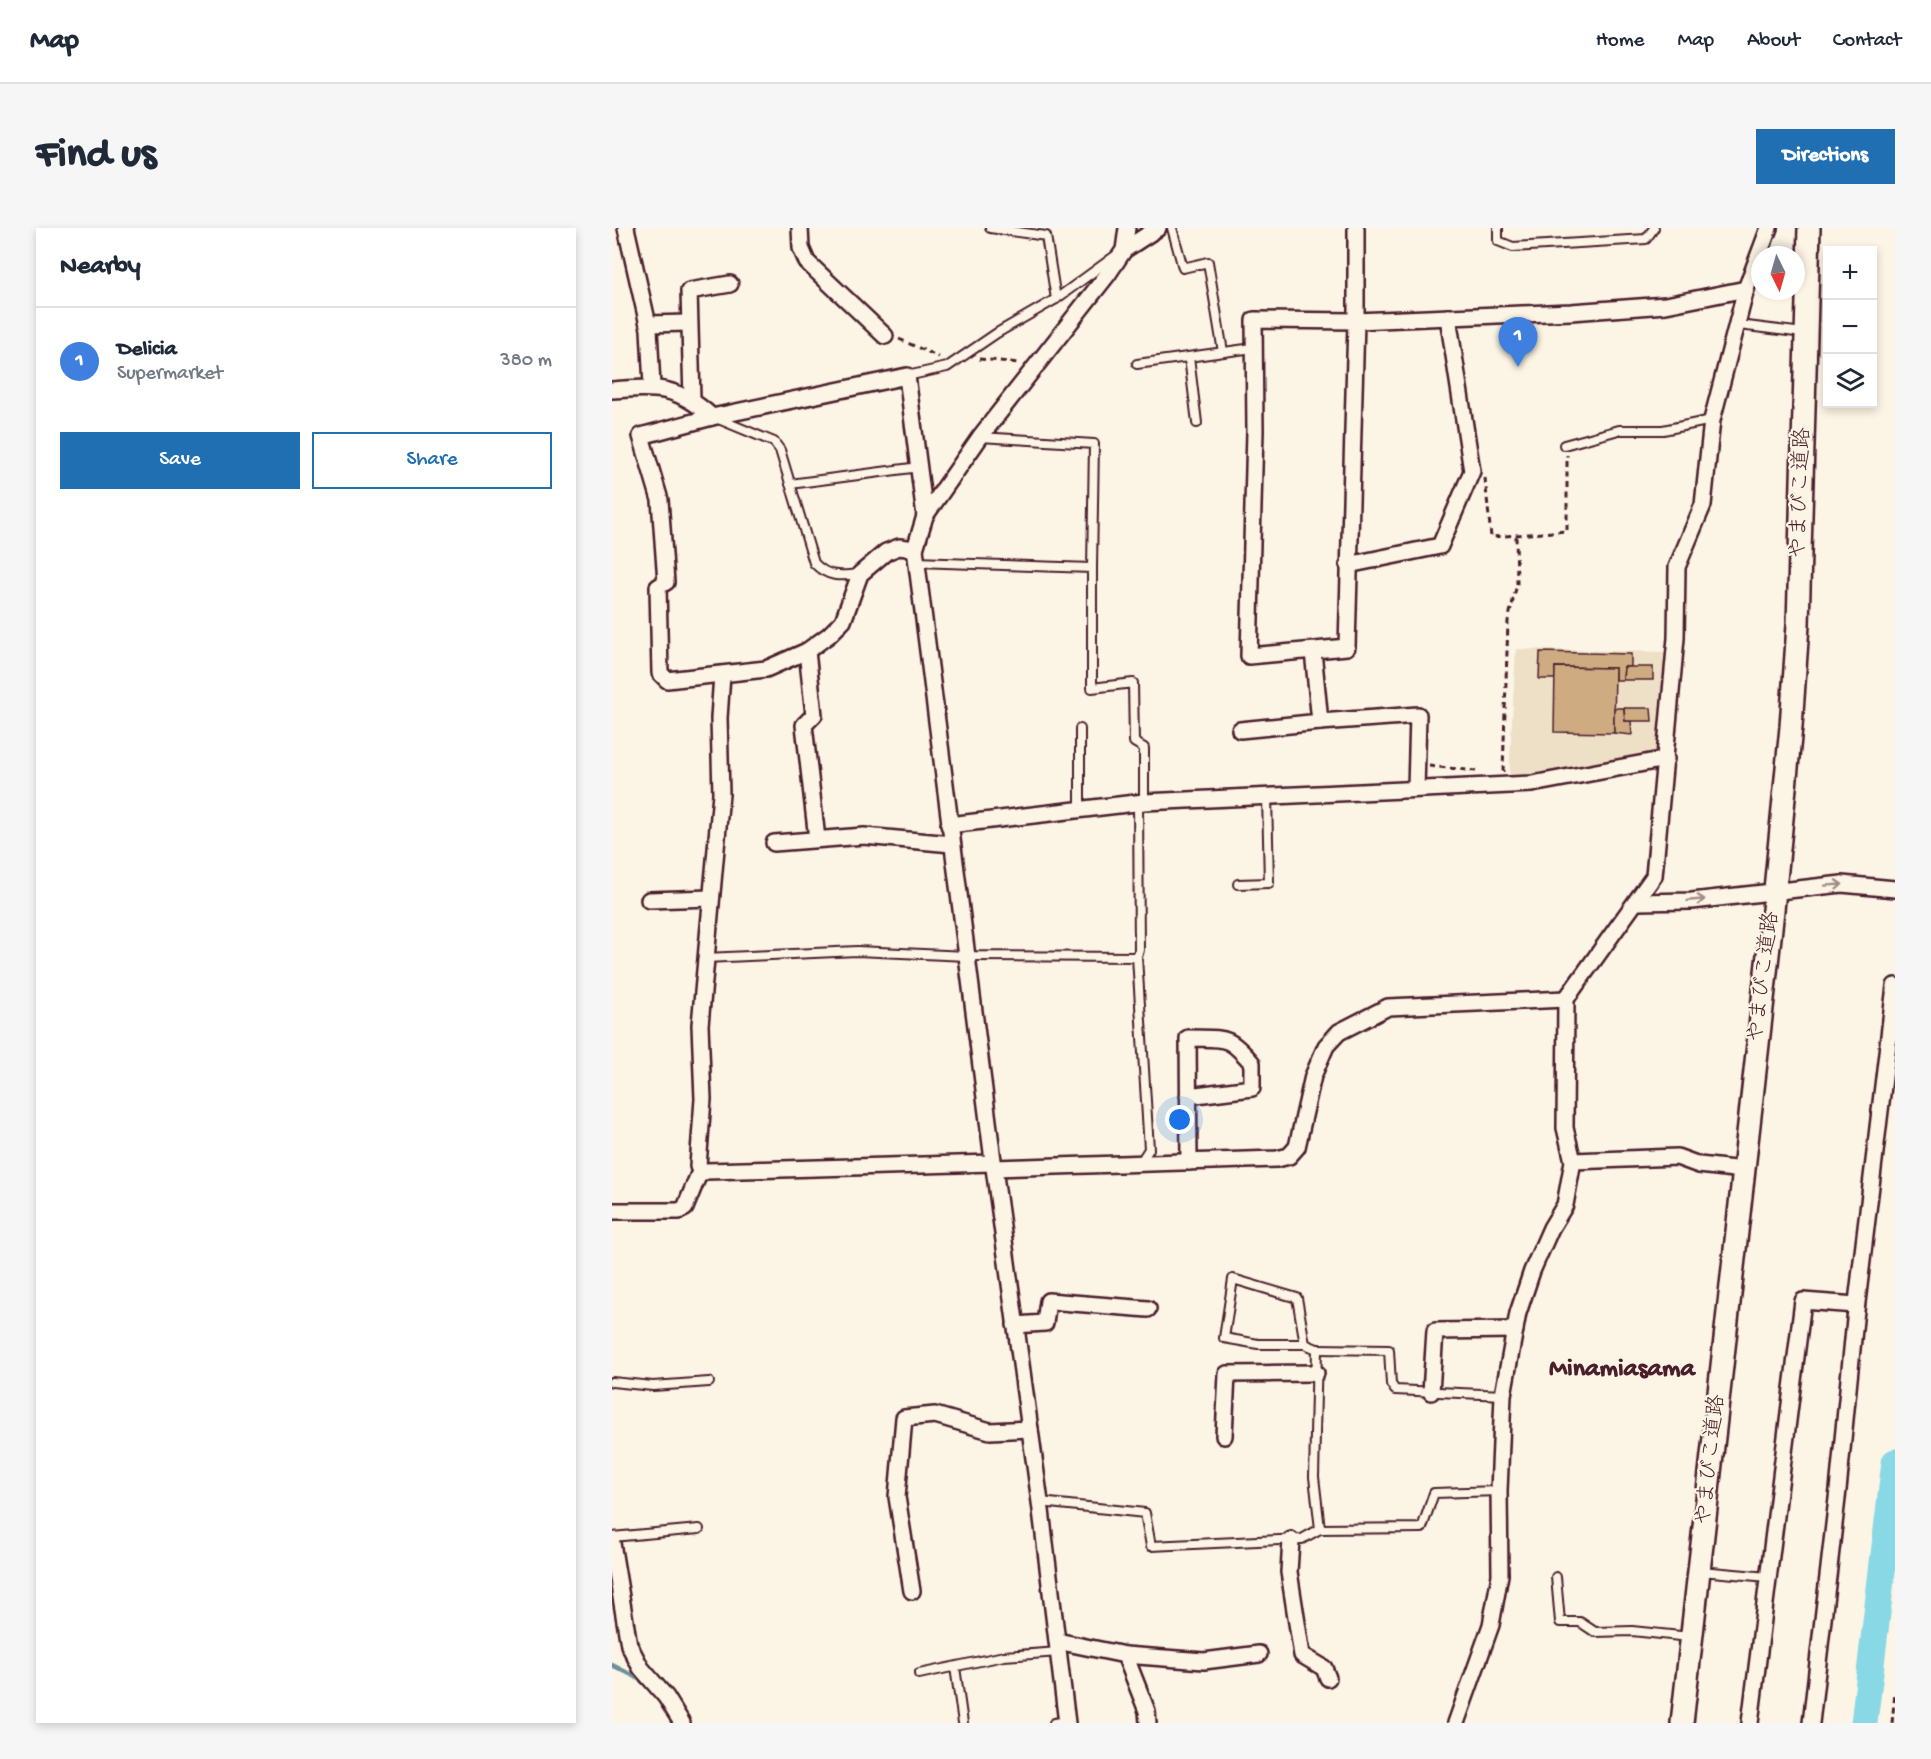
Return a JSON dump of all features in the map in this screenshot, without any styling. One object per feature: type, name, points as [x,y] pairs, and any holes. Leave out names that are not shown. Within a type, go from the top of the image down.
[{"type":"street","points":[[626,228],[648,324],[652,386]]},
{"type":"street","points":[[801,228],[801,248],[807,262],[885,336]]},
{"type":"street","points":[[1124,250],[1127,228]]},
{"type":"street","points":[[925,516],[980,437],[1108,274],[1124,250],[1158,228]]},
{"type":"street","points":[[1356,228],[1356,321],[1347,647],[1249,656],[1255,431],[1254,320],[1356,321],[1666,305],[1746,289]]},
{"type":"street","points":[[1456,1723],[1492,1615],[1500,1575],[1499,1491],[1503,1395],[1515,1330],[1532,1271],[1551,1228],[1566,1205],[1573,1161],[1564,1128],[1566,999],[1638,902],[1654,876],[1676,638],[1677,567],[1703,505],[1712,420],[1746,289],[1769,228]]},
{"type":"street","name":"やまびこ道路","points":[[1682,1723],[1775,890],[1798,625],[1809,228]]},
{"type":"street","points":[[692,399],[688,323],[689,291],[730,284]]},
{"type":"street","points":[[1348,565],[1440,546],[1472,471],[1448,316]]},
{"type":"street","points":[[648,324],[688,323]]},
{"type":"street","points":[[916,555],[899,547],[886,552],[860,574],[843,621],[829,636],[807,651],[766,669],[667,680],[660,673],[658,587],[666,582],[660,500],[641,435],[712,417],[907,376],[925,516],[916,555],[993,1166],[1040,1502],[1058,1647],[1062,1722]]},
{"type":"street","points":[[612,390],[652,386],[692,399],[712,417]]},
{"type":"street","points":[[807,651],[814,715],[804,725],[817,839]]},
{"type":"street","points":[[1313,651],[1320,722]]},
{"type":"street","points":[[701,1173],[698,1166],[703,1099],[700,1025],[721,794],[719,718],[722,675]]},
{"type":"street","points":[[1240,730],[1418,716],[1416,789]]},
{"type":"street","points":[[949,825],[1141,802],[1532,784],[1666,759]]},
{"type":"street","points":[[774,843],[864,836],[952,844]]},
{"type":"street","points":[[1638,902],[1692,901],[1842,884],[1895,889]]},
{"type":"street","points":[[649,900],[711,898]]},
{"type":"street","points":[[1811,1723],[1838,1490],[1856,1305],[1895,986]]},
{"type":"street","points":[[612,1211],[679,1211],[685,1208],[701,1173],[706,1171],[826,1166],[1138,1165],[1277,1159],[1290,1156],[1297,1147],[1313,1076],[1326,1046],[1339,1032],[1388,1007],[1566,999]]},
{"type":"street","points":[[1188,1096],[1252,1088],[1252,1063],[1234,1042],[1226,1039],[1188,1038],[1188,1096],[1189,1162]]},
{"type":"street","points":[[1573,1161],[1677,1157],[1699,1165],[1743,1170]]},
{"type":"street","points":[[1015,1325],[1045,1323],[1048,1300],[1148,1309]]},
{"type":"street","points":[[1750,1723],[1803,1301],[1856,1305]]},
{"type":"street","points":[[1431,1392],[1436,1331],[1515,1330]]},
{"type":"street","points":[[1224,1436],[1227,1374],[1316,1373]]},
{"type":"street","points":[[912,1591],[897,1497],[904,1418],[934,1415],[990,1431],[1030,1429]]},
{"type":"street","points":[[1291,1540],[1289,1572],[1302,1655],[1324,1668],[1328,1678]]},
{"type":"street","points":[[612,1543],[629,1645],[641,1668],[666,1697],[682,1723]]},
{"type":"street","points":[[1058,1647],[1204,1661],[1259,1654]]},
{"type":"street","points":[[1125,1655],[1147,1712],[1148,1723]]},
{"type":"lane","points":[[990,228],[1046,236],[1056,298]]},
{"type":"lane","points":[[1172,228],[1183,268],[1208,262],[1222,352]]},
{"type":"lane","points":[[1497,228],[1498,241],[1513,247],[1647,239],[1654,228]]},
{"type":"lane","points":[[907,376],[947,367],[997,333],[1056,298],[1124,250]]},
{"type":"lane","points":[[1738,325],[1806,333]]},
{"type":"lane","points":[[1137,364],[1253,348]]},
{"type":"lane","points":[[1190,357],[1197,423]]},
{"type":"lane","points":[[712,417],[774,442],[780,450],[814,563],[823,572],[835,576],[860,574]]},
{"type":"lane","points":[[1566,444],[1619,430],[1663,430],[1712,420]]},
{"type":"lane","points":[[980,437],[1094,444],[1092,688],[1133,683],[1134,742],[1144,747],[1137,957],[1149,1149],[1138,1165]]},
{"type":"lane","points":[[790,484],[919,467]]},
{"type":"lane","points":[[916,555],[1092,568]]},
{"type":"lane","points":[[1080,729],[1080,810]]},
{"type":"lane","points":[[1238,884],[1269,883],[1267,796]]},
{"type":"lane","points":[[705,958],[856,951],[967,956],[1137,957]]},
{"type":"lane","points":[[1305,1344],[1297,1298],[1233,1279],[1224,1338],[1258,1344],[1305,1344],[1317,1349],[1389,1350],[1391,1384],[1395,1390],[1503,1395]]},
{"type":"lane","points":[[1317,1349],[1314,1477],[1320,1529]]},
{"type":"lane","points":[[612,1382],[653,1386],[709,1382]]},
{"type":"lane","points":[[1040,1502],[1145,1513],[1151,1546],[1302,1539],[1320,1529],[1422,1528],[1434,1493],[1499,1491]]},
{"type":"lane","points":[[612,1537],[699,1528]]},
{"type":"lane","points":[[1699,1570],[1768,1577]]},
{"type":"lane","points":[[1556,1577],[1560,1622],[1580,1622],[1595,1632],[1632,1631],[1692,1638]]},
{"type":"lane","points":[[919,1674],[1058,1647]]},
{"type":"lane","points":[[955,1667],[963,1723]]},
{"type":"path","points":[[1472,471],[1485,472],[1491,537],[1567,531],[1566,444]]},
{"type":"path","points":[[1492,772],[1503,773],[1508,621],[1516,584],[1516,535]]},
{"type":"path","points":[[1416,764],[1481,771]]},
{"type":"path","points":[[1892,1723],[1895,1693]]},
{"type":"shaded area","points":[[1516,649],[1668,652],[1658,755],[1558,773],[1509,776]]},
{"type":"building","points":[[1540,652],[1631,654],[1631,667],[1624,667],[1623,680],[1615,680],[1615,668],[1555,667],[1555,679],[1539,679]]},
{"type":"building","points":[[1555,667],[1615,668],[1614,733],[1554,732]]},
{"type":"building","points":[[1624,667],[1653,667],[1653,680],[1623,680]]},
{"type":"building","points":[[1614,708],[1624,708],[1625,721],[1631,721],[1632,735],[1614,733]]},
{"type":"building","points":[[1624,708],[1651,708],[1652,721],[1625,721]]},
{"type":"waterway","points":[[1864,1723],[1895,1462]]},
{"type":"waterway","points":[[612,1665],[636,1677],[649,1687]]},
{"type":"place","name":"Delicia","points":[[1518,367]]},
{"type":"district","name":"Minamiasama","points":[[1622,1370]]}]
